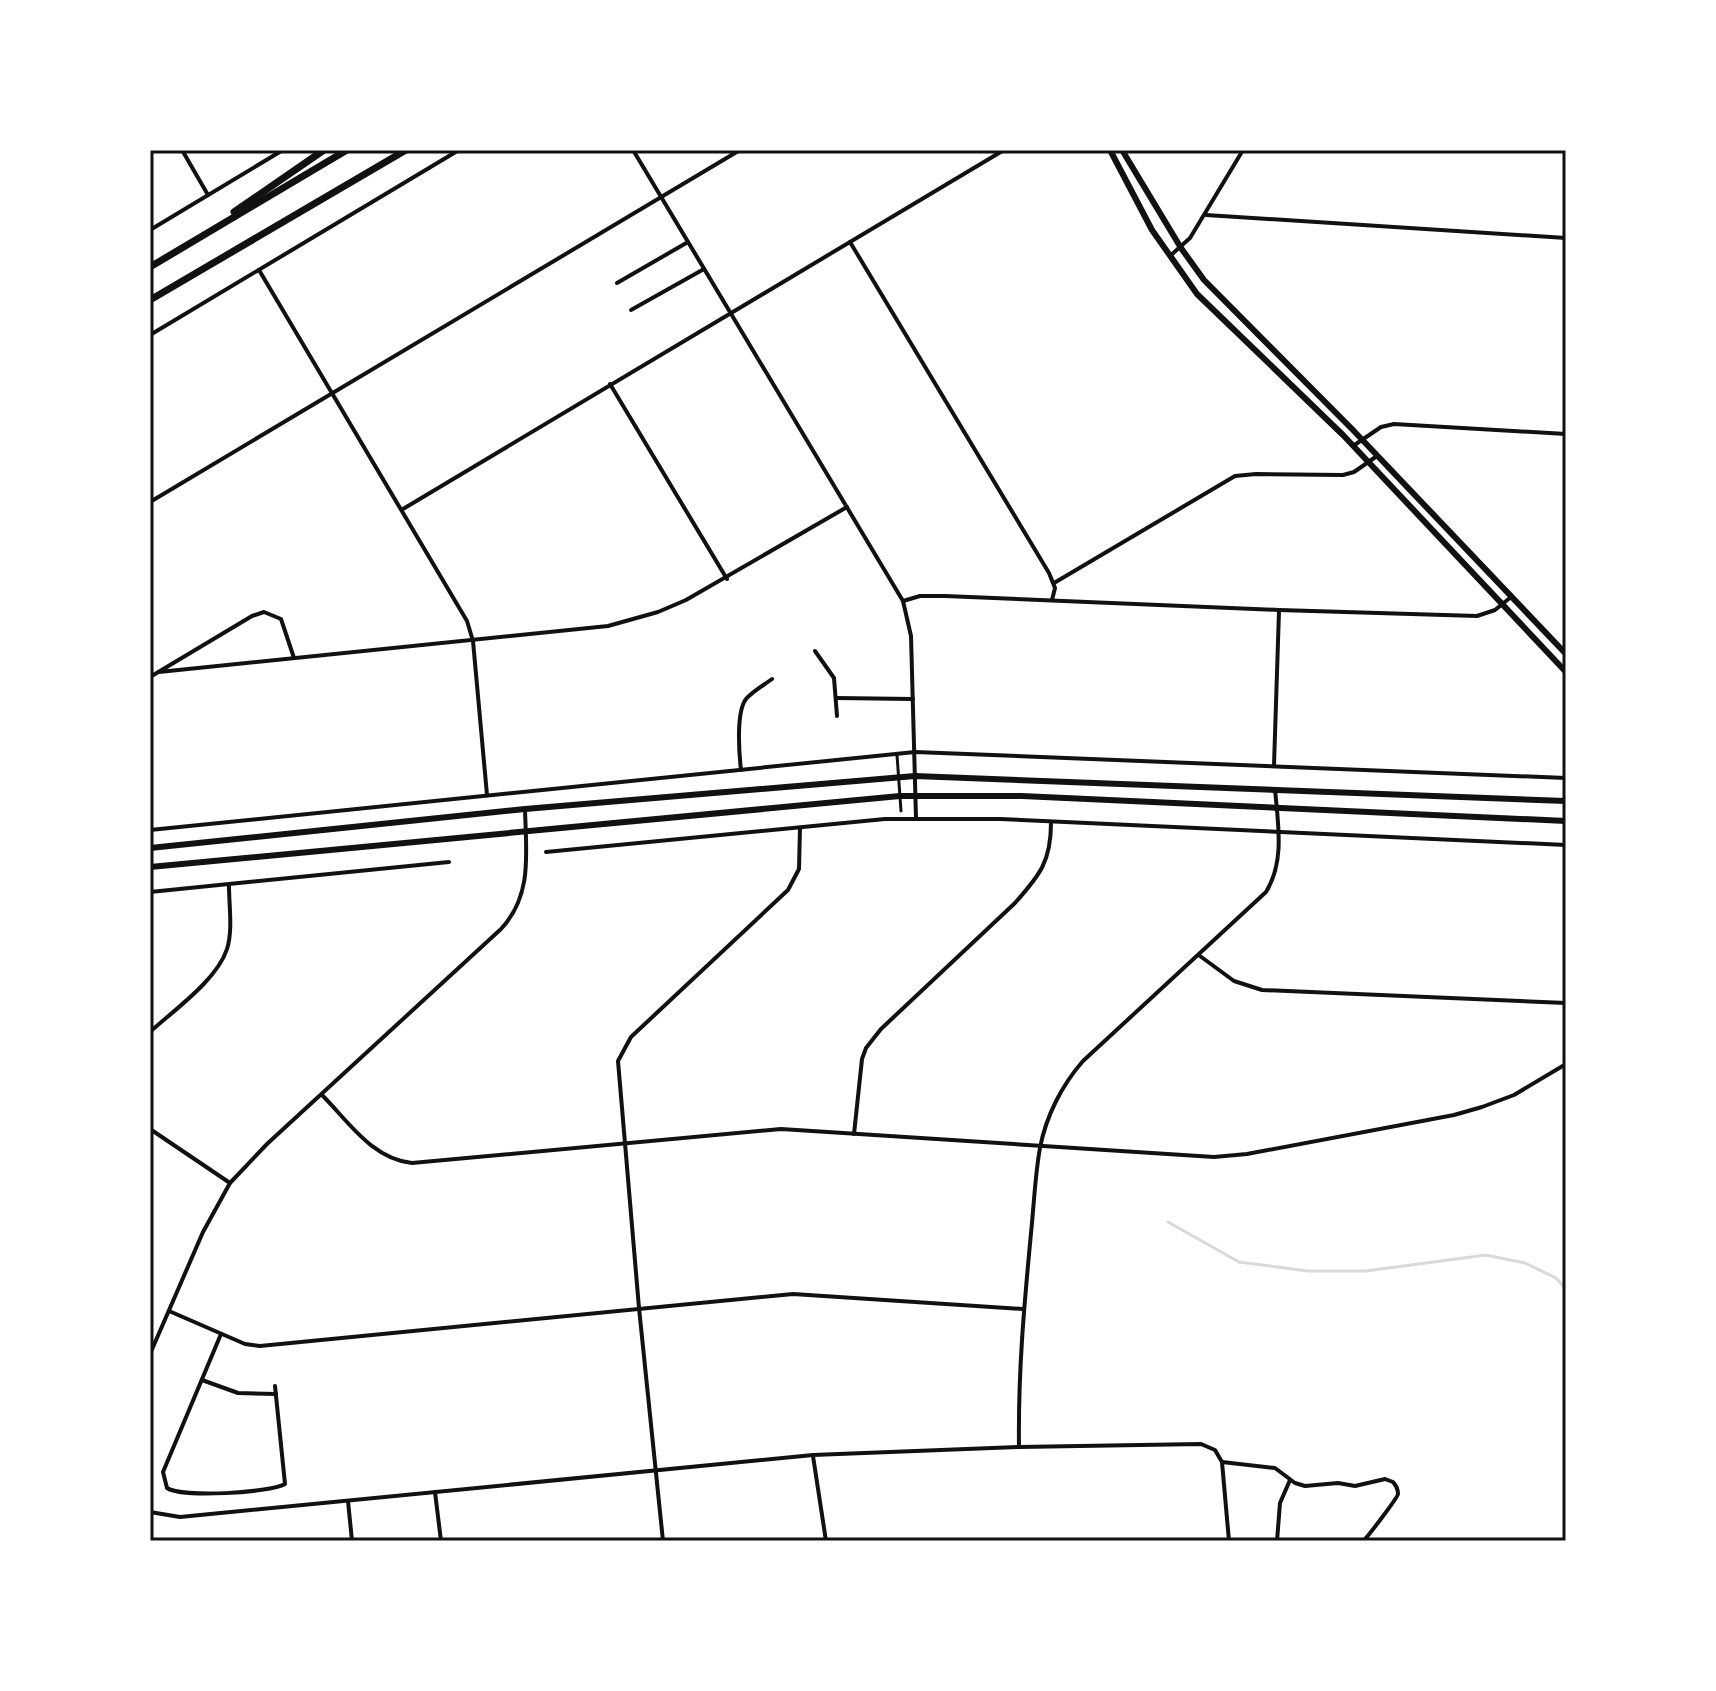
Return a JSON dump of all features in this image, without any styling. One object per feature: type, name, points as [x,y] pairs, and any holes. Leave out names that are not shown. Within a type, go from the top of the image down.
[{"type":"highway","points":[[183,247],[324,150]]},
{"type":"highway","points":[[150,267],[347,150]]},
{"type":"highway","points":[[150,300],[406,150]]},
{"type":"main road","points":[[1110,150],[1169,256],[1206,303],[1369,462],[1566,672]]},
{"type":"main road","points":[[1122,150],[1204,280],[1362,439],[1566,654]]},
{"type":"main road","points":[[150,848],[525,809],[915,776],[1564,800]]},
{"type":"main road","points":[[150,867],[915,795],[1022,796],[1566,821]]},
{"type":"street","points":[[182,150],[208,195]]},
{"type":"street","points":[[150,230],[283,150]]},
{"type":"street","points":[[150,335],[459,150]]},
{"type":"street","points":[[633,150],[903,601],[911,636],[916,818]]},
{"type":"street","points":[[150,502],[740,150]]},
{"type":"street","points":[[403,509],[1004,150]]},
{"type":"street","points":[[1169,256],[1181,248],[1206,215],[1243,150]]},
{"type":"street","points":[[1206,215],[1566,238]]},
{"type":"street","points":[[617,283],[688,242]]},
{"type":"street","points":[[850,242],[1054,583],[1052,600]]},
{"type":"street","points":[[631,310],[704,269]]},
{"type":"street","points":[[259,270],[467,621],[473,641],[487,795]]},
{"type":"street","points":[[610,384],[727,579]]},
{"type":"street","points":[[1353,446],[1381,427],[1394,424],[1566,434]]},
{"type":"street","points":[[1054,583],[1235,476],[1336,475],[1354,472],[1378,456]]},
{"type":"street","points":[[159,672],[582,630],[633,620],[686,600],[727,579],[847,507]]},
{"type":"street","points":[[903,601],[928,595],[1477,616],[1487,614],[1511,597]]},
{"type":"street","points":[[1274,765],[1279,610]]},
{"type":"street","points":[[150,677],[252,616],[264,612],[281,619],[294,658]]},
{"type":"street","points":[[815,651],[832,674],[837,716]]},
{"type":"street","points":[[741,770],[738,741],[743,705],[748,697],[772,679]]},
{"type":"street","points":[[836,698],[913,699]]},
{"type":"street","points":[[150,830],[915,752],[1566,778]]},
{"type":"street","points":[[896,754],[901,811]]},
{"type":"street","points":[[1019,1447],[1018,1376],[1023,1309],[1040,1146],[1054,1107],[1071,1074],[1266,892],[1276,871],[1278,833],[1275,788]]},
{"type":"street","points":[[151,1349],[203,1232],[230,1183],[515,914],[526,878],[525,809]]},
{"type":"street","points":[[546,852],[916,818],[1000,819],[1566,845]]},
{"type":"street","points":[[854,1134],[862,1059],[866,1048],[881,1029],[1015,903],[1034,881],[1048,859],[1051,823]]},
{"type":"street","points":[[663,1541],[618,1072],[625,1044],[788,890],[799,869],[800,828]]},
{"type":"street","points":[[150,892],[449,862]]},
{"type":"street","points":[[150,1032],[222,961],[229,940],[229,885]]},
{"type":"street","points":[[1200,956],[1234,981],[1262,990],[1566,1003]]},
{"type":"street","points":[[322,1095],[377,1151],[402,1162],[421,1163],[764,1130],[1202,1157],[1247,1154],[1454,1115],[1514,1095],[1566,1064]]},
{"type":"street","points":[[150,1129],[230,1183]]},
{"type":"street","points":[[169,1311],[251,1346],[260,1346],[793,1294],[1023,1309]]},
{"type":"street","points":[[221,1334],[163,1472],[167,1488],[179,1493],[270,1489],[285,1484],[275,1386]]},
{"type":"street","points":[[202,1380],[238,1393],[276,1394]]},
{"type":"street","points":[[150,1512],[180,1517],[813,1455],[1201,1444],[1220,1454],[1229,1541]]},
{"type":"street","points":[[813,1455],[826,1541]]},
{"type":"street","points":[[1222,1462],[1275,1468],[1290,1480],[1312,1487],[1338,1483],[1355,1486],[1385,1479],[1393,1482],[1398,1496],[1380,1517],[1370,1536],[1363,1541]]},
{"type":"street","points":[[1277,1541],[1280,1503],[1290,1480]]},
{"type":"street","points":[[435,1491],[441,1541]]},
{"type":"street","points":[[348,1501],[352,1541]]},
{"type":"street","points":[[1370,1536],[1375,1541]]},
{"type":"waterway","points":[[1168,1222],[1239,1262],[1308,1271],[1366,1271],[1486,1255],[1525,1263],[1556,1278],[1566,1289]]}]
